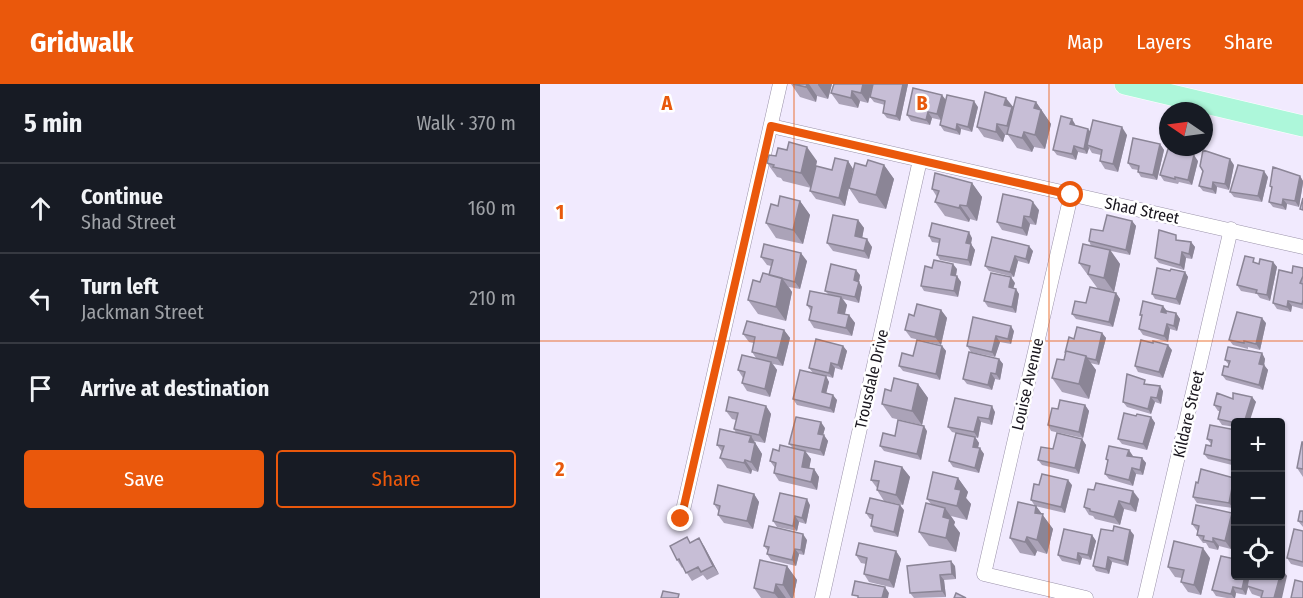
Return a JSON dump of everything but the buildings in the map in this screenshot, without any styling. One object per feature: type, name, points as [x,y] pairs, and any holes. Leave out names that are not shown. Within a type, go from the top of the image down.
[{"type":"main road","points":[[1125,84],[1303,126]]},
{"type":"street","points":[[681,519],[780,84]]},
{"type":"street","name":"Shad Street","points":[[771,126],[1303,247]]},
{"type":"street","name":"Trousdale Drive","points":[[822,598],[920,160]]},
{"type":"street","name":"Louise Avenue","points":[[1071,195],[984,574],[1086,598]]},
{"type":"street","name":"Kildare Street","points":[[1145,598],[1231,229]]},
{"type":"route","points":[[681,519],[771,126],[1071,195]]}]
